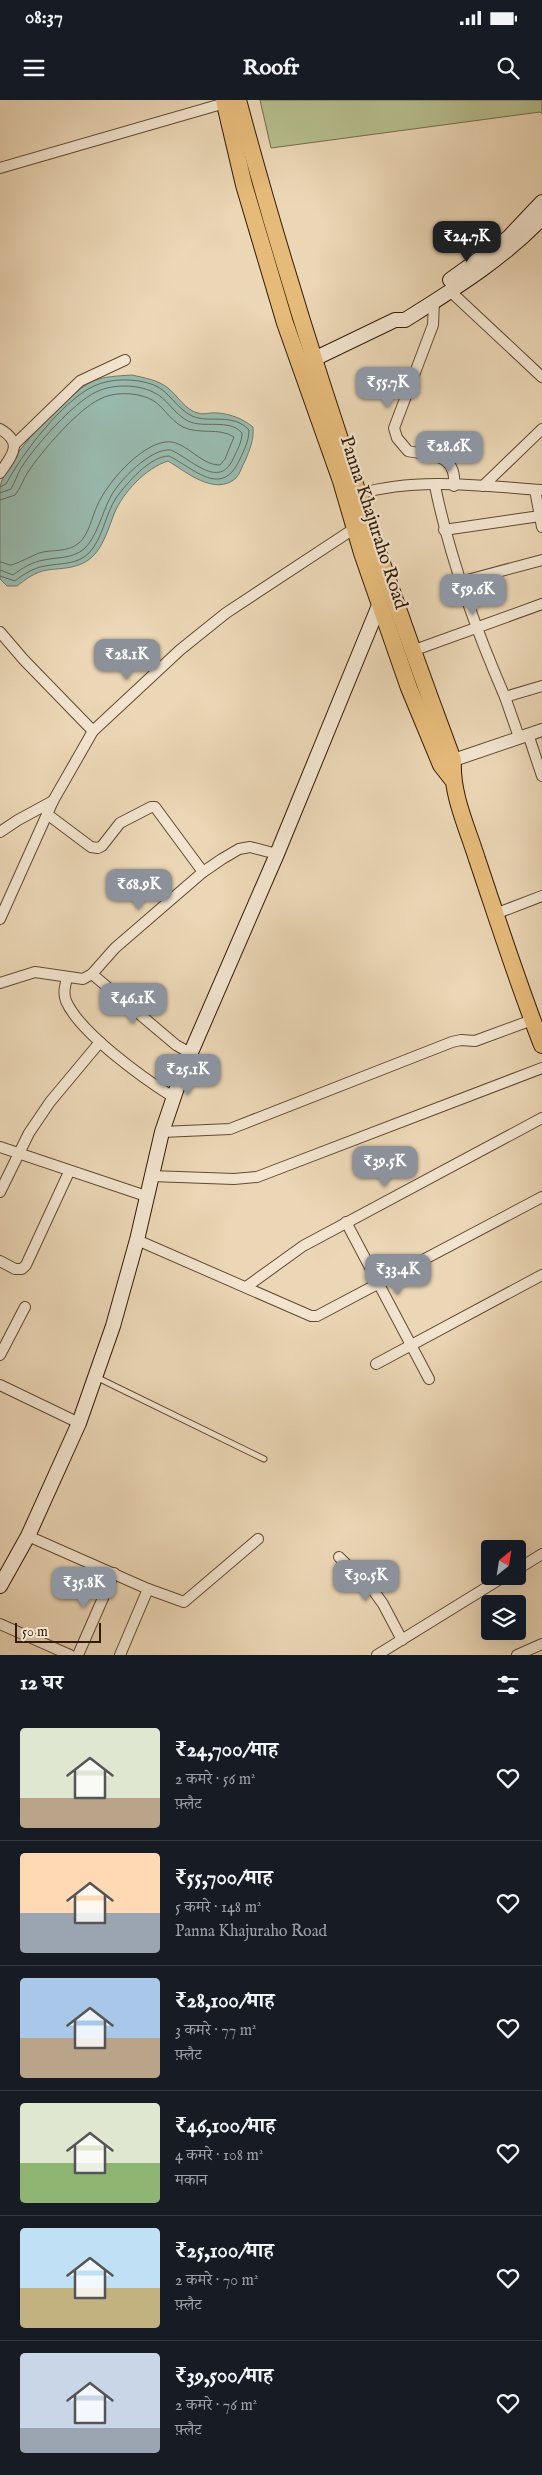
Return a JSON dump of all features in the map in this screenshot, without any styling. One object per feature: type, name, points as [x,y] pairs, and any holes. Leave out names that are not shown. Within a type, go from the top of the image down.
[{"type":"main road","name":"Panna Khajuraho Road","points":[[229,101],[266,262],[359,494],[412,651],[495,914],[542,1045]]},
{"type":"main road","points":[[395,320],[400,312],[456,276],[508,238],[542,202]]},
{"type":"main road","points":[[306,361],[395,320],[405,320],[517,244],[542,218]]},
{"type":"main road","name":"Panna Khajuraho Road","points":[[306,361],[355,528],[409,688],[447,762]]},
{"type":"main road","points":[[0,1586],[28,1536],[79,1423],[113,1326],[137,1240],[162,1132],[190,1053],[276,854],[380,603]]},
{"type":"street","points":[[0,168],[229,101]]},
{"type":"street","points":[[450,291],[542,377]]},
{"type":"street","points":[[434,302],[432,325],[394,428],[397,438],[408,452],[432,454],[451,465],[455,472],[454,486]]},
{"type":"street","points":[[15,444],[80,381],[93,373],[125,360]]},
{"type":"street","points":[[0,429],[12,437],[15,444],[14,452],[0,473]]},
{"type":"street","points":[[483,486],[542,429]]},
{"type":"street","points":[[359,494],[384,486],[483,486],[539,490],[542,527]]},
{"type":"street","points":[[435,486],[444,530],[476,628],[505,697],[542,776]]},
{"type":"street","points":[[444,530],[540,516]]},
{"type":"street","points":[[0,919],[53,802],[93,731],[180,650],[226,613],[355,528]]},
{"type":"street","points":[[460,582],[542,560]]},
{"type":"street","points":[[412,651],[542,604]]},
{"type":"street","points":[[0,632],[24,660],[93,731]]},
{"type":"street","points":[[505,697],[542,686]]},
{"type":"street","points":[[447,762],[542,730]]},
{"type":"street","points":[[0,832],[18,820],[53,802]]},
{"type":"street","points":[[48,814],[91,847],[98,848],[102,846],[120,823],[151,807],[155,807],[203,872]]},
{"type":"street","points":[[0,983],[35,972],[83,979],[92,974],[115,948],[203,872],[239,849],[250,846],[276,854]]},
{"type":"street","points":[[495,914],[542,896]]},
{"type":"street","points":[[92,974],[176,1044],[190,1053]]},
{"type":"street","points":[[67,978],[64,991],[66,1000],[100,1042],[147,1080],[173,1097]]},
{"type":"street","points":[[162,1132],[230,1129],[452,1042],[462,1040],[475,1041],[536,1024]]},
{"type":"street","points":[[0,1192],[29,1133],[50,1102],[100,1042]]},
{"type":"street","points":[[151,1176],[234,1179],[257,1177],[542,1068]]},
{"type":"street","points":[[246,1287],[303,1246],[542,1118]]},
{"type":"street","points":[[0,1147],[68,1172],[146,1196]]},
{"type":"street","points":[[0,1261],[15,1269],[22,1269],[26,1264],[68,1172]]},
{"type":"street","points":[[137,1240],[311,1316],[317,1316],[542,1198]]},
{"type":"street","points":[[346,1222],[377,1284],[429,1379]]},
{"type":"street","points":[[376,1364],[542,1275]]},
{"type":"street","points":[[0,1355],[25,1307]]},
{"type":"street","points":[[0,1385],[79,1423]]},
{"type":"street","points":[[28,1536],[148,1589],[184,1602],[258,1539]]},
{"type":"street","points":[[526,1564],[542,1554]]},
{"type":"street","points":[[339,1556],[373,1590],[383,1604],[402,1640]]},
{"type":"street","points":[[78,1655],[114,1573]]},
{"type":"street","points":[[378,1655],[491,1585]]},
{"type":"street","points":[[120,1655],[148,1589]]},
{"type":"street","points":[[0,1624],[70,1655]]},
{"type":"street","points":[[517,1655],[542,1644]]},
{"type":"lane","points":[[95,1376],[264,1458]]},
{"type":"green space","points":[[260,100],[542,100],[542,114],[540,112],[271,148]]},
{"type":"water","points":[[132,375],[164,385],[185,406],[193,411],[200,414],[228,414],[241,419],[253,427],[251,444],[239,474],[228,483],[210,484],[191,476],[168,461],[160,464],[129,489],[114,514],[102,543],[95,554],[86,562],[75,566],[39,572],[17,586],[7,586],[0,579],[0,488],[12,461],[37,429],[80,389],[91,382],[101,379]]}]
